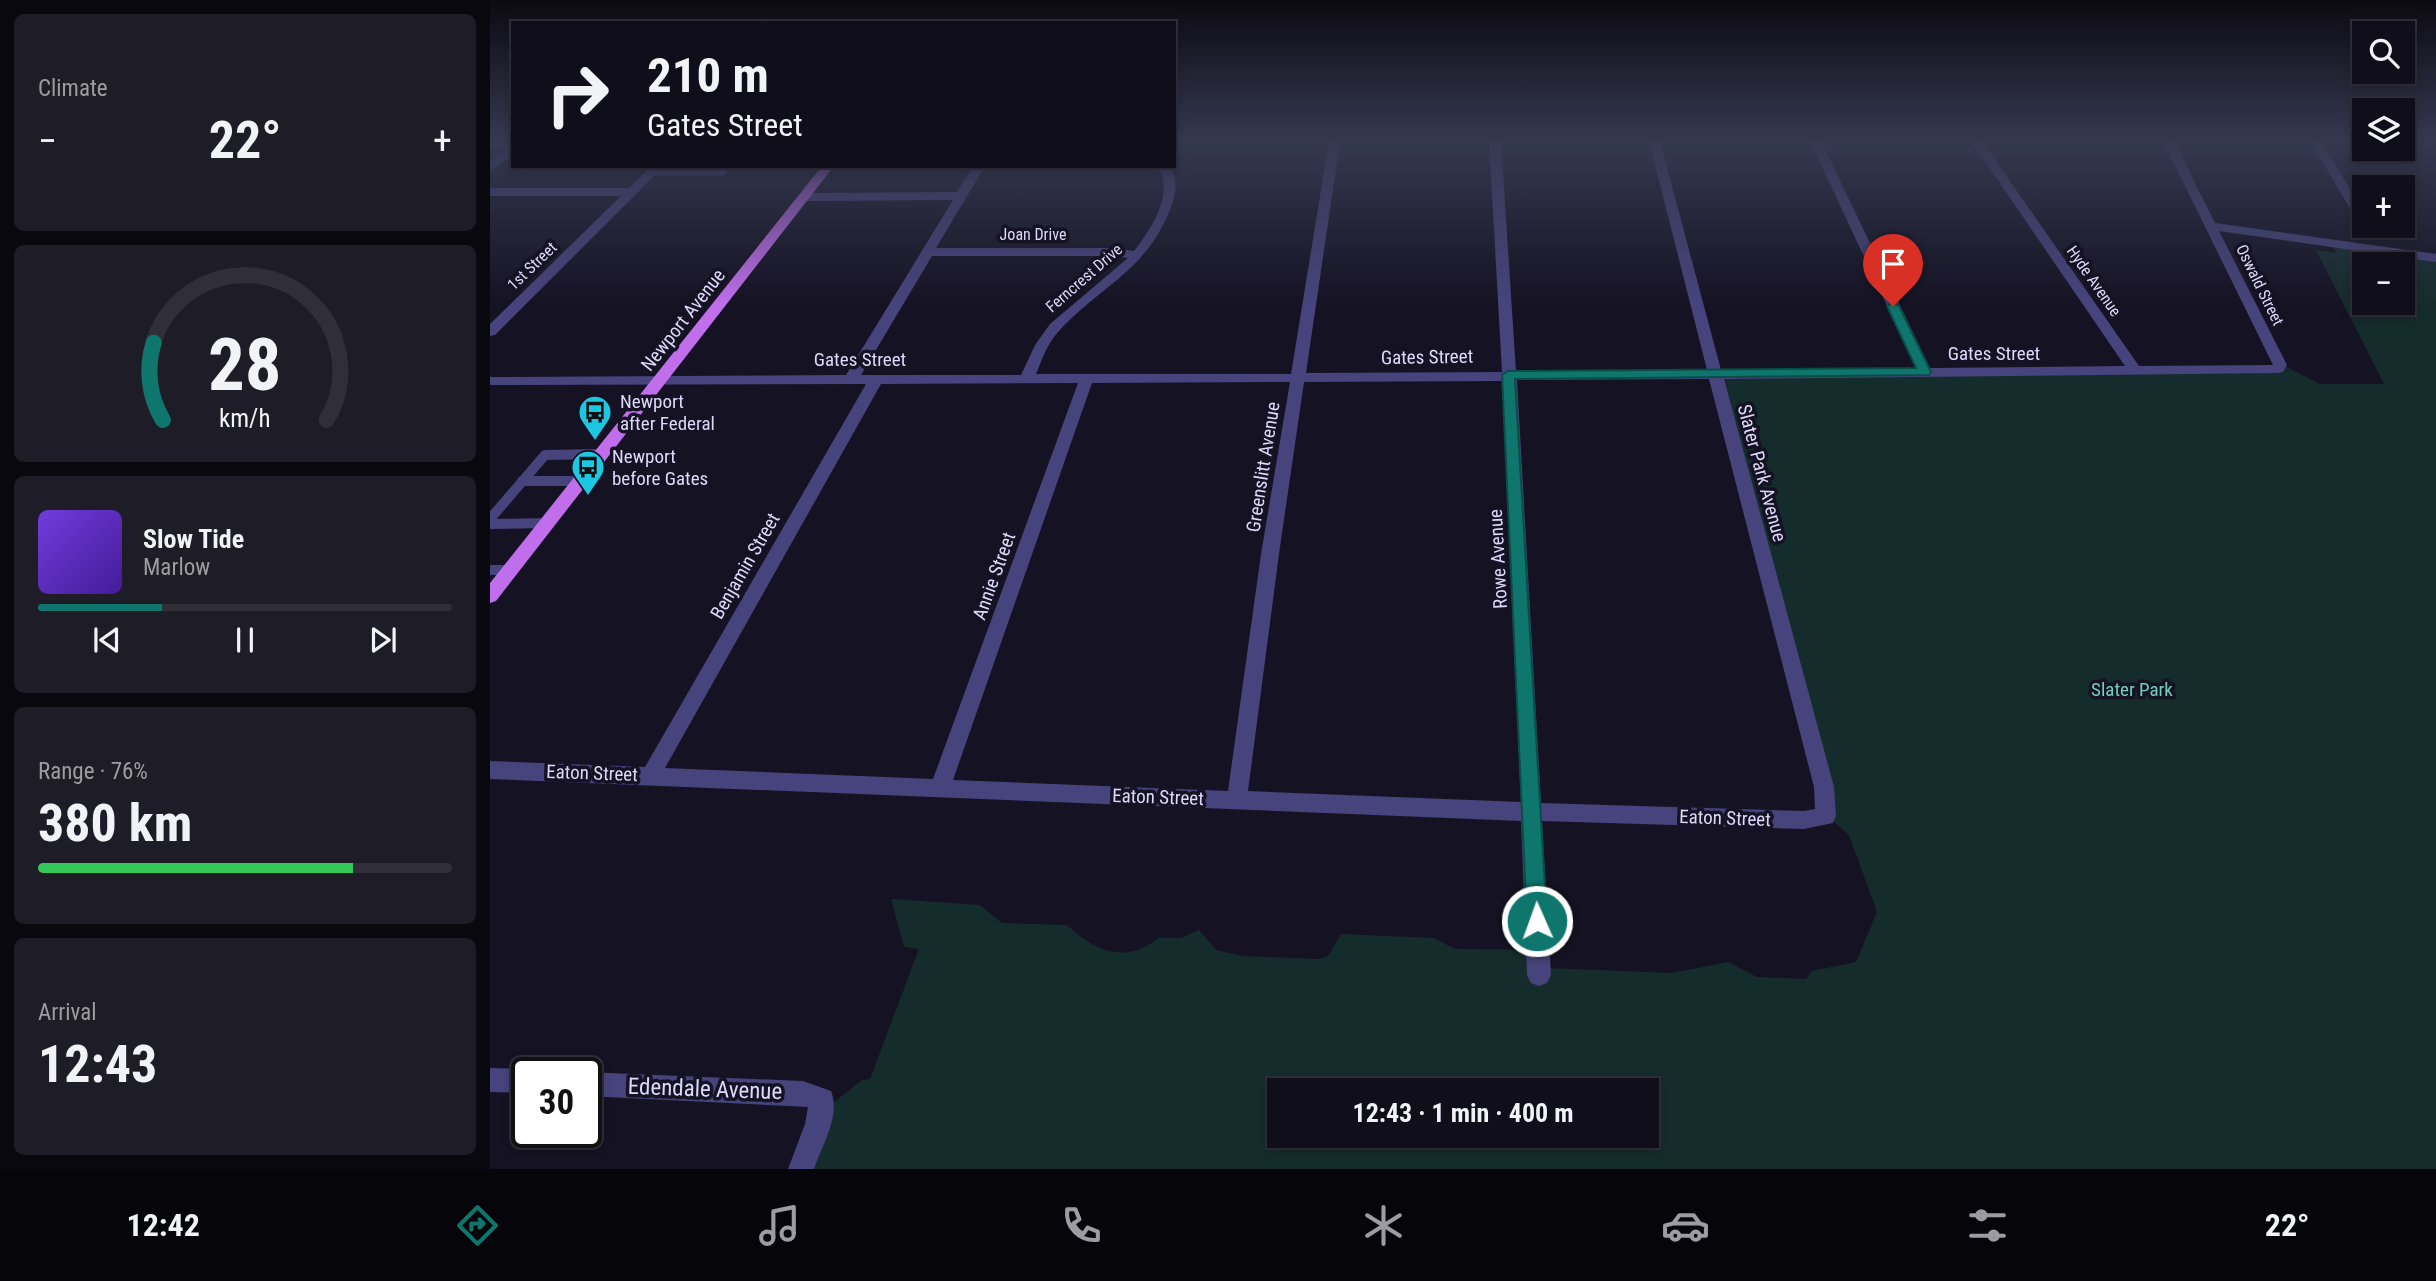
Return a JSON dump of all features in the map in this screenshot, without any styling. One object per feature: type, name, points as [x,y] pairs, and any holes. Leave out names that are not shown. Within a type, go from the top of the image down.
[{"type":"main road","name":"Newport Avenue","points":[[490,596],[803,197]]},
{"type":"street","name":"1st Street","points":[[490,332],[628,196]]},
{"type":"street","points":[[803,197],[961,196]]},
{"type":"street","points":[[852,378],[961,196]]},
{"type":"street","name":"Ferncrest Drive","points":[[1027,378],[1053,329],[1121,274],[1138,255],[1164,212],[1168,196]]},
{"type":"street","name":"Greenslitt Avenue","points":[[1237,800],[1270,554],[1326,196]]},
{"type":"street","name":"Rowe Avenue","points":[[1497,196],[1533,812],[1539,975]]},
{"type":"street","name":"Slater Park Avenue","points":[[1668,196],[1824,787],[1826,816]]},
{"type":"street","points":[[1841,196],[1925,372]]},
{"type":"street","name":"Hyde Avenue","points":[[2014,196],[2136,372]]},
{"type":"street","name":"Oswald Street","points":[[2196,196],[2280,365],[2278,369]]},
{"type":"street","points":[[2212,226],[2436,258]]},
{"type":"street","points":[[2374,238],[2382,251]]},
{"type":"street","name":"Joan Drive","points":[[928,252],[1114,252],[1138,255]]},
{"type":"street","name":"Gates Street","points":[[490,381],[1298,378],[2278,369]]},
{"type":"street","name":"Benjamin Street","points":[[652,775],[877,378]]},
{"type":"street","name":"Annie Street","points":[[940,787],[1087,378]]},
{"type":"street","name":"Eaton Street","points":[[490,769],[1533,812],[1804,820],[1826,816]]},
{"type":"street","points":[[490,1080],[511,1081]]},
{"type":"street","name":"Edendale Avenue","points":[[602,1085],[803,1093],[822,1100],[818,1124],[800,1169]]},
{"type":"lane","points":[[490,522],[545,455],[601,454]]},
{"type":"lane","points":[[522,481],[580,481]]},
{"type":"lane","points":[[490,522],[547,523]]},
{"type":"lane","points":[[490,570],[510,570]]},
{"type":"green space","name":"Slater Park","points":[[2332,243],[2394,252],[2352,252],[2352,315],[2415,315],[2415,255],[2436,258],[2436,1169],[802,1169],[823,1111],[862,1080],[870,1079],[919,949],[904,947],[891,899],[980,905],[1002,923],[1067,925],[1099,948],[1122,953],[1146,946],[1158,938],[1181,938],[1199,930],[1216,950],[1243,956],[1319,959],[1328,956],[1341,934],[1434,938],[1455,949],[1541,950],[1545,968],[1672,973],[1728,962],[1757,977],[1806,979],[1812,971],[1856,962],[1877,912],[1849,835],[1834,822],[1721,377],[2285,366],[2320,384],[2384,384],[2316,250],[2336,253]]},
{"type":"place","name":"Newport after Federal","points":[[595,442]]},
{"type":"place","name":"Newport before Gates","points":[[588,497]]},
{"type":"route","points":[[1537,921],[1521,578],[1508,375],[1925,372],[1893,306]]}]
